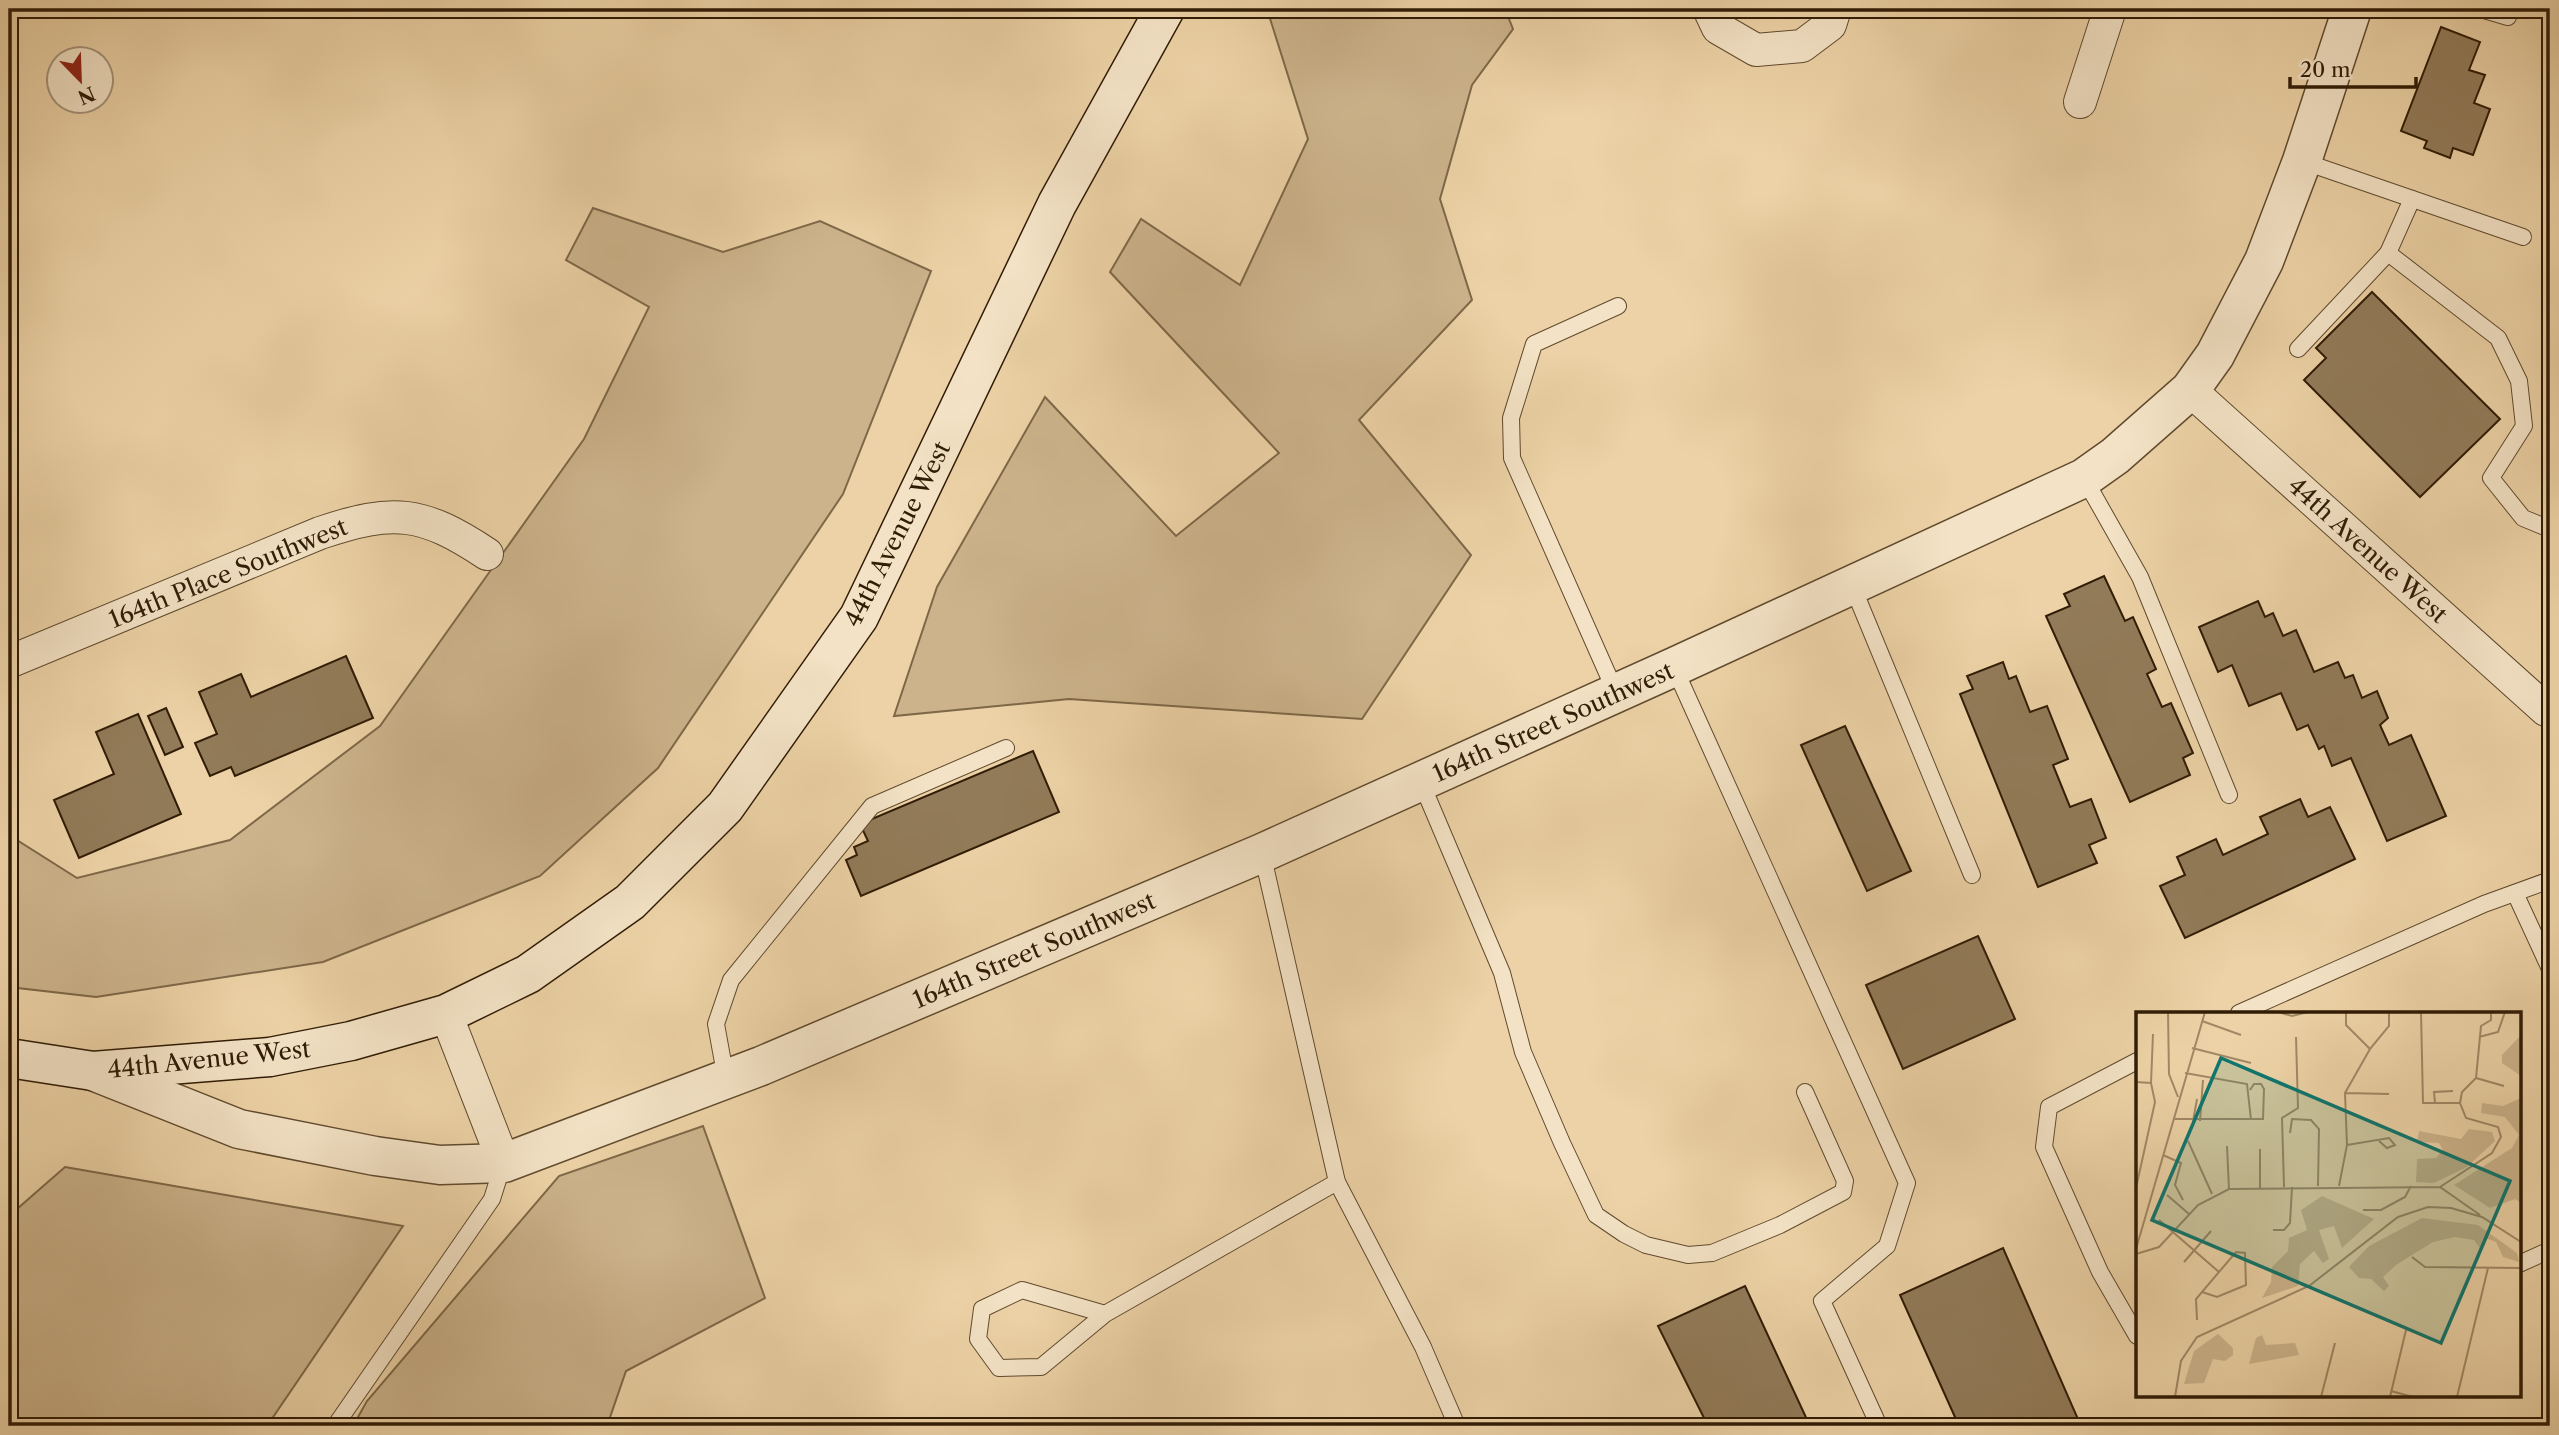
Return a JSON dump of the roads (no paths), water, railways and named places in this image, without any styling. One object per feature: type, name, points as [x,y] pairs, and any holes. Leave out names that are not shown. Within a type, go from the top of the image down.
[{"type":"street","name":"44th Avenue West","points":[[93,1072],[270,1057],[351,1041],[446,1014],[528,974],[630,902],[725,807],[859,617],[1057,204],[1165,9]]},
{"type":"street","points":[[1709,9],[1717,28],[1756,50],[1802,46],[1833,17]]},
{"type":"street","points":[[2080,102],[2110,9]]},
{"type":"street","name":"164th Street Southwest","points":[[93,1072],[239,1129],[440,1166],[504,1163],[726,1079],[1262,853],[2084,478],[2115,456],[2190,390],[2215,355],[2264,261],[2302,161],[2352,9]]},
{"type":"street","name":"44th Avenue West","points":[[2190,390],[2546,710]]},
{"type":"street","name":"164th Place Southwest","points":[[9,662],[320,533],[359,520],[394,517],[426,520],[455,533],[487,554]]},
{"type":"street","points":[[446,1014],[504,1163]]},
{"type":"street","points":[[9,1058],[93,1072]]},
{"type":"lane","points":[[2481,9],[2508,18]]},
{"type":"lane","points":[[2302,161],[2523,237]]},
{"type":"lane","points":[[2298,349],[2388,253],[2412,199]]},
{"type":"lane","points":[[2388,253],[2498,338],[2519,382],[2524,426],[2491,478],[2523,519],[2550,529]]},
{"type":"lane","points":[[1616,693],[1512,458],[1511,418],[1534,344],[1618,306]]},
{"type":"lane","points":[[2084,478],[2140,577],[2230,795]]},
{"type":"lane","points":[[1852,585],[1972,875]]},
{"type":"lane","points":[[1674,667],[1907,1183],[1886,1246],[1822,1301],[1879,1426]]},
{"type":"lane","points":[[726,1079],[716,1024],[731,981],[872,806],[1006,748]]},
{"type":"lane","points":[[1421,782],[1502,973],[1523,1052],[1596,1214],[1624,1234],[1646,1245],[1688,1255],[1712,1253],[1780,1225],[1828,1201],[1843,1192],[1845,1181],[1805,1092]]},
{"type":"lane","points":[[1262,853],[1337,1182],[1423,1347],[1457,1426]]},
{"type":"lane","points":[[2241,1012],[2411,935],[2550,880]]},
{"type":"lane","points":[[2515,893],[2550,969]]},
{"type":"lane","points":[[2135,1068],[2049,1107],[2044,1147],[2100,1272],[2136,1334]]},
{"type":"lane","points":[[335,1426],[492,1199],[504,1163]]},
{"type":"lane","points":[[1105,1314],[1022,1290],[982,1309],[978,1339],[999,1368],[1041,1367],[1105,1314],[1337,1182]]},
{"type":"lane","points":[[2520,1264],[2550,1250]]}]
